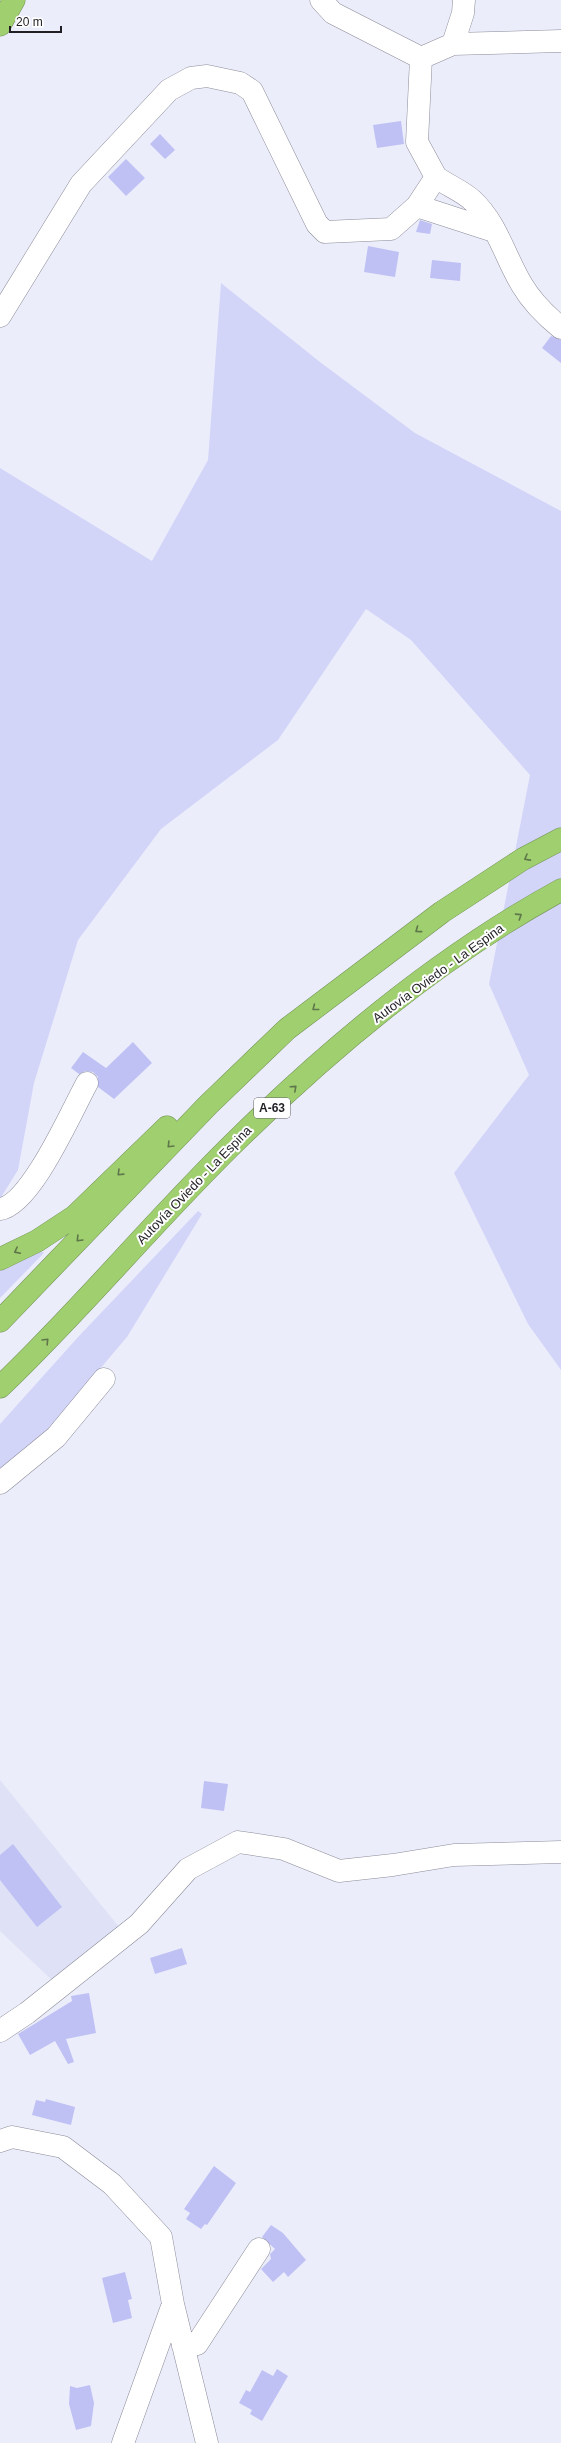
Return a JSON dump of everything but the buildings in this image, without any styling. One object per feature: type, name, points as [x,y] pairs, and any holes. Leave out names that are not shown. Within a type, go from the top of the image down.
[{"type":"highway","points":[[0,25],[14,0]]},
{"type":"highway","points":[[0,1259],[37,1240],[75,1216],[228,1071],[287,1029],[442,912],[523,860],[561,839]]},
{"type":"highway","name":"Autovía Oviedo - La Espina","points":[[0,1387],[19,1369],[241,1135],[319,1065],[392,1003],[471,946],[561,890]]},
{"type":"highway","points":[[0,1321],[208,1105],[287,1029]]},
{"type":"highway","points":[[0,1392],[19,1369]]},
{"type":"street","points":[[321,0],[333,13],[421,58]]},
{"type":"street","points":[[453,44],[463,13],[464,0]]},
{"type":"street","points":[[421,58],[453,44],[561,41]]},
{"type":"street","points":[[421,58],[417,142],[436,177],[472,200],[504,246],[521,284],[534,304],[561,328]]},
{"type":"street","points":[[0,316],[81,184],[169,90],[191,78],[207,76],[227,80],[240,83],[252,91],[317,224],[325,232],[391,229],[417,206],[436,177]]},
{"type":"street","points":[[417,206],[463,223],[494,231]]},
{"type":"street","points":[[0,1209],[7,1208],[24,1193],[39,1173],[87,1083]]},
{"type":"street","points":[[0,1483],[56,1437],[104,1379]]},
{"type":"street","points":[[0,2031],[139,1924],[188,1869],[238,1842],[284,1849],[339,1871],[393,1865],[454,1855],[561,1852]]},
{"type":"street","points":[[0,2140],[12,2137],[63,2147],[112,2184],[161,2237],[173,2304],[207,2443]]},
{"type":"street","points":[[183,2346],[197,2344],[259,2249]]},
{"type":"street","points":[[123,2443],[173,2304]]},
{"type":"shaded area","points":[[221,283],[320,362],[415,433],[561,511],[561,1370],[528,1324],[454,1173],[529,1075],[489,984],[530,775],[411,640],[366,609],[278,740],[161,829],[78,940],[34,1083],[18,1170],[0,1199],[0,468],[152,561],[208,460]]},
{"type":"shaded area","points":[[198,1211],[202,1214],[127,1337],[42,1437],[0,1472],[0,1424],[79,1336]]},
{"type":"shaded area","points":[[41,1251],[44,1253],[0,1298],[0,1269]]},
{"type":"shaded area","points":[[0,1780],[119,1927],[53,1981],[0,1931]]}]
